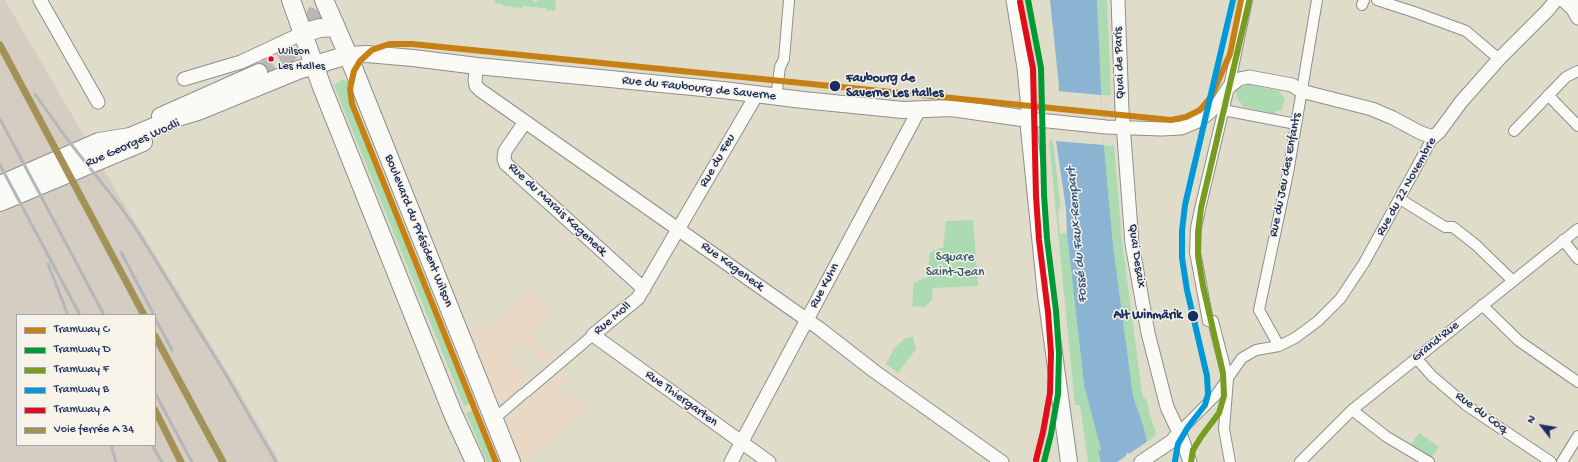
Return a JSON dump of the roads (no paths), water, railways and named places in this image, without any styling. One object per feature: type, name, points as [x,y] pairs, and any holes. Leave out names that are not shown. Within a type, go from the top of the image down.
[{"type":"main road","points":[[290,0],[450,407],[475,462]]},
{"type":"main road","name":"Boulevard du Président Wilson","points":[[324,0],[348,55],[511,462]]},
{"type":"main road","points":[[303,33],[320,28],[336,27]]},
{"type":"main road","points":[[0,185],[99,142],[130,137],[314,64],[348,55]]},
{"type":"main road","name":"Rue Georges Wodli","points":[[0,202],[180,125],[198,111]]},
{"type":"street","points":[[40,0],[98,102]]},
{"type":"street","points":[[774,97],[777,90],[780,68],[784,59],[789,0]]},
{"type":"street","points":[[1013,0],[1024,68],[1029,119],[1028,129],[1046,294],[1069,462]]},
{"type":"street","name":"Quai de Paris","points":[[1118,0],[1123,127]]},
{"type":"street","points":[[1230,462],[1224,429],[1228,379],[1214,321],[1208,321],[1195,252],[1196,228],[1229,87],[1246,0]]},
{"type":"street","name":"Rue du Jeu des Enfants","points":[[1275,346],[1259,310],[1296,124],[1317,0]]},
{"type":"street","points":[[1377,0],[1466,31],[1499,59]]},
{"type":"street","name":"Rue du 22 Novembre","points":[[1228,379],[1242,358],[1256,350],[1275,346],[1306,330],[1340,299],[1364,263],[1433,137],[1439,132],[1461,102],[1499,59],[1556,0]]},
{"type":"street","points":[[1563,0],[1572,8],[1578,18]]},
{"type":"street","points":[[184,79],[240,62],[303,33]]},
{"type":"street","name":"Rue du Faubourg de Saverne","points":[[348,55],[375,54],[446,61],[477,66],[903,110],[951,108],[1029,119],[1103,127],[1162,130],[1181,128],[1198,121],[1217,105],[1229,87]]},
{"type":"street","name":"Rue Kageneck","points":[[477,66],[475,80],[476,86],[480,90],[807,320],[1002,462]]},
{"type":"street","points":[[1514,131],[1566,77],[1578,71]]},
{"type":"street","name":"Rue Georges Wodli","points":[[99,142],[259,72]]},
{"type":"street","points":[[1229,87],[1239,79],[1249,77],[1292,85],[1301,91],[1372,109],[1421,133],[1433,137]]},
{"type":"street","name":"Rue du Feu","points":[[678,229],[757,94]]},
{"type":"street","points":[[1548,95],[1578,126]]},
{"type":"street","name":"Rue Kuhn","points":[[731,462],[919,110]]},
{"type":"street","points":[[1223,110],[1296,124]]},
{"type":"street","name":"Rue du Marais Kageneck","points":[[525,122],[505,150],[504,160],[506,164],[644,289]]},
{"type":"street","name":"Quai Desaix","points":[[1123,127],[1132,244],[1148,333],[1161,384],[1166,390],[1176,427],[1190,462]]},
{"type":"street","points":[[1400,199],[1445,227],[1453,227],[1476,245],[1513,281]]},
{"type":"street","name":"Rue Moll","points":[[494,419],[638,298],[678,229]]},
{"type":"street","name":"Grand'Rue","points":[[1300,462],[1352,410],[1578,229]]},
{"type":"street","points":[[1563,240],[1578,259]]},
{"type":"street","points":[[1482,305],[1519,340],[1578,382]]},
{"type":"street","name":"Rue Thiergarten","points":[[593,335],[769,462]]},
{"type":"street","name":"Rue du Coq","points":[[1416,358],[1432,376],[1466,405],[1551,462]]},
{"type":"street","points":[[1141,462],[1172,441],[1176,427],[1205,407],[1228,379]]},
{"type":"street","points":[[1352,410],[1386,437],[1429,462]]},
{"type":"street","points":[[1562,462],[1578,436]]},
{"type":"water","name":"Fossé du Faux-Rempart","points":[[1050,0],[1097,0],[1103,135],[1113,245],[1133,396],[1144,428],[1147,442],[1133,462],[1128,452],[1126,455],[1128,462],[1101,462],[1098,451],[1101,450],[1084,385],[1067,233],[1066,208],[1056,141],[1059,86]]},
{"type":"tunnel","points":[[259,72],[286,57],[298,46],[311,23],[321,0]]},
{"type":"railway","points":[[35,94],[67,139],[120,206],[138,232],[226,375],[276,462]]},
{"type":"railway","points":[[0,119],[103,314]]},
{"type":"railway","points":[[0,165],[79,314]]},
{"type":"railway","points":[[121,252],[153,314]]},
{"type":"railway","points":[[48,264],[68,314]]},
{"type":"railway","points":[[156,320],[172,350]]},
{"type":"railway","points":[[156,395],[192,462]]},
{"type":"railway","points":[[111,446],[116,462]]},
{"type":"railway","points":[[153,446],[162,462]]},
{"type":"tram line","name":"D","points":[[1028,0],[1041,68],[1044,195],[1059,353],[1058,394],[1051,434],[1044,462]]},
{"type":"tram line","name":"B","points":[[1175,461],[1178,444],[1188,427],[1205,405],[1208,394],[1207,376],[1187,290],[1182,258],[1182,231],[1185,205],[1233,0]]},
{"type":"tram line","name":"C","points":[[496,462],[352,104],[350,89],[354,71],[360,61],[372,50],[389,44],[412,44],[1171,120],[1186,117],[1200,110],[1211,97],[1230,54],[1241,0]]},
{"type":"tram line","name":"A","points":[[1020,2],[1033,69],[1036,196],[1051,353],[1050,393],[1036,460]]},
{"type":"tram line","name":"F","points":[[1191,462],[1193,450],[1219,413],[1224,396],[1223,373],[1203,286],[1198,256],[1198,232],[1201,208],[1249,2]]},
{"type":"place","name":"Wilson Les Halles","points":[[271,59]]},
{"type":"place","name":"Faubourg de Saverne Les Halles","points":[[835,86]]},
{"type":"place","name":"Alt Winmärik","points":[[1193,316]]},
{"type":"park label","name":"Square Saint-Jean","points":[[955,266]]}]
